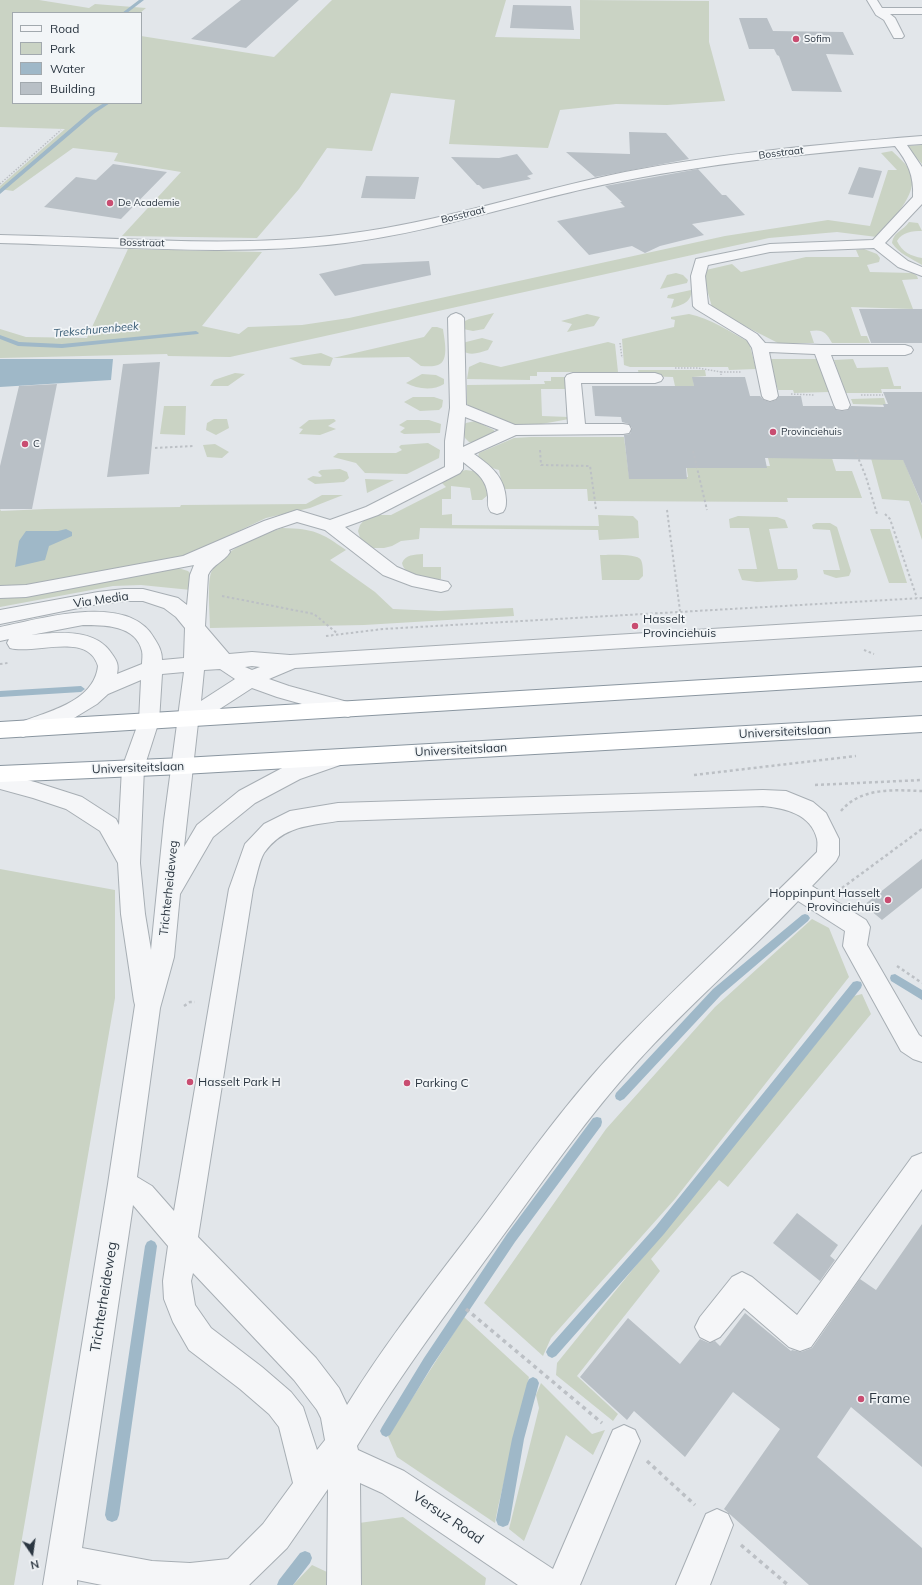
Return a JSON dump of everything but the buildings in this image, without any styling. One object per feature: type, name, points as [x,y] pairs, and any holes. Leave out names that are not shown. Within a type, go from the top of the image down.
[{"type":"highway","points":[[0,730],[922,674]]},
{"type":"highway","name":"Universiteitslaan","points":[[0,774],[335,758],[922,724]]},
{"type":"street","points":[[872,0],[880,12],[879,19],[893,36]]},
{"type":"street","points":[[880,12],[922,11]]},
{"type":"street","name":"Bosstraat","points":[[0,239],[199,245],[251,245],[313,242],[368,235],[433,222],[584,185],[654,171],[733,158],[922,140]]},
{"type":"street","points":[[770,396],[760,347],[752,337],[701,306],[698,276],[701,262],[770,248],[878,244],[917,210],[920,198],[921,174],[913,161],[893,143]]},
{"type":"street","points":[[878,244],[902,264],[922,272]]},
{"type":"street","points":[[331,526],[372,511],[454,469],[457,455],[454,441],[458,408],[456,318]]},
{"type":"street","points":[[760,347],[821,350],[905,350]]},
{"type":"street","points":[[821,350],[842,404]]},
{"type":"street","points":[[577,429],[573,378],[655,378]]},
{"type":"street","points":[[458,408],[514,430],[623,429]]},
{"type":"street","points":[[457,455],[514,430]]},
{"type":"street","points":[[457,455],[489,474],[496,483],[498,492],[497,508]]},
{"type":"street","points":[[0,592],[26,591],[188,561],[270,525],[296,516],[331,526],[390,571],[412,580],[441,586]]},
{"type":"street","points":[[183,766],[194,664],[199,575],[204,564],[241,538]]},
{"type":"street","name":"Via Media","points":[[0,617],[98,598],[124,595],[143,595],[171,603],[183,612],[224,661],[250,679],[281,691],[348,709]]},
{"type":"street","name":"Via Media","points":[[0,634],[83,618],[109,619],[128,624],[143,635],[152,651],[149,721],[133,768]]},
{"type":"street","points":[[23,729],[73,709],[90,700],[102,688],[152,668],[252,658],[292,661],[922,623]]},
{"type":"street","points":[[0,644],[73,640],[98,648],[104,655],[109,667],[102,688]]},
{"type":"street","points":[[189,719],[250,679],[292,661]]},
{"type":"street","points":[[169,892],[205,831],[247,797],[292,773],[335,758]]},
{"type":"street","name":"Trichterheideweg","points":[[61,1573],[148,1008],[162,957],[175,821],[183,766]]},
{"type":"street","name":"Trichterheideweg","points":[[133,768],[129,863],[133,914],[148,1008]]},
{"type":"street","points":[[0,781],[35,790],[74,803],[101,820],[108,825],[129,863]]},
{"type":"street","points":[[61,1573],[190,1580],[230,1580],[275,1536],[310,1488],[343,1451],[370,1396],[403,1347],[576,1114],[629,1053],[683,998],[776,909],[828,855],[828,839],[818,819],[805,808],[786,800],[763,798],[338,812],[290,820],[272,830],[253,850],[241,889],[177,1281],[178,1299],[183,1312],[200,1339],[251,1378],[286,1410],[292,1418],[298,1433],[310,1488]]},
{"type":"street","points":[[796,888],[858,927],[855,946],[910,1043],[922,1050]]},
{"type":"street","points":[[710,1327],[742,1287],[800,1336],[922,1166]]},
{"type":"street","points":[[122,1184],[132,1188],[142,1195],[184,1243],[306,1369],[328,1399],[336,1416],[343,1451],[344,1585]]},
{"type":"street","points":[[563,1585],[624,1441]]},
{"type":"street","name":"Versuz Road","points":[[343,1451],[393,1482],[547,1585]]},
{"type":"street","points":[[693,1585],[718,1525]]},
{"type":"path","points":[[0,184],[61,130]]},
{"type":"path","points":[[537,430],[541,465],[590,466],[596,509]]},
{"type":"path","points":[[155,448],[193,446]]},
{"type":"path","points":[[855,450],[866,477],[877,514]]},
{"type":"path","points":[[693,451],[707,510]]},
{"type":"path","points":[[667,510],[680,611]]},
{"type":"path","points":[[885,514],[890,519],[917,598]]},
{"type":"path","points":[[198,593],[272,605],[314,614],[338,634],[383,629],[922,598]]},
{"type":"path","points":[[690,776],[856,756]]},
{"type":"path","points":[[814,785],[922,780]]},
{"type":"path","points":[[839,815],[842,809],[855,797],[867,793],[922,791]]},
{"type":"path","points":[[842,888],[922,829]]},
{"type":"path","points":[[477,1318],[624,1441]]},
{"type":"green space","points":[[0,0],[39,0],[89,8],[95,4],[146,8],[141,12],[12,12],[12,104],[142,104],[142,36],[274,57],[332,0],[506,0],[495,37],[580,39],[580,0],[709,1],[709,42],[725,101],[667,105],[616,104],[560,110],[548,148],[449,144],[455,100],[391,93],[372,151],[327,148],[299,189],[257,238],[122,236],[181,172],[114,161],[118,153],[73,148],[13,191],[0,189],[0,186],[65,129],[0,127]]},
{"type":"green space","points":[[922,145],[922,164],[906,146]]},
{"type":"green space","points":[[892,151],[910,170],[912,181],[911,190],[896,216],[877,237],[837,232],[769,238],[230,357],[168,356],[167,354],[0,358],[0,329],[26,337],[87,338],[128,249],[262,252],[202,326],[239,334],[248,327],[302,325],[349,318],[725,236],[828,220],[870,226],[888,170],[897,170],[881,153]]},
{"type":"green space","points":[[909,222],[918,223],[922,231],[904,234],[897,241],[901,248],[907,253],[922,258],[922,265],[902,253],[892,243],[897,233]]},
{"type":"green space","points":[[864,249],[877,254],[880,258],[879,262],[867,265],[870,272],[913,273],[918,279],[902,280],[913,309],[851,307],[861,336],[867,336],[870,343],[832,343],[824,332],[818,330],[810,331],[814,343],[778,343],[731,319],[712,307],[704,279],[706,270],[732,264],[741,272],[806,257],[859,257],[856,250]]},
{"type":"green space","points":[[676,273],[683,275],[688,280],[687,283],[660,289],[667,275]]},
{"type":"green space","points":[[691,290],[690,298],[685,303],[671,308],[674,299],[667,298],[668,295]]},
{"type":"green space","points":[[494,313],[484,329],[473,331],[463,329],[463,322],[469,319]]},
{"type":"green space","points":[[587,314],[600,317],[594,326],[567,332],[572,324],[561,321]]},
{"type":"green space","points":[[689,314],[712,322],[749,342],[756,369],[729,370],[728,367],[630,367],[624,365],[622,339],[674,327],[675,320],[671,319],[671,317]]},
{"type":"green space","points":[[432,327],[443,329],[445,354],[442,363],[436,366],[421,366],[409,357],[333,358],[424,337]]},
{"type":"green space","points":[[482,338],[493,341],[488,350],[470,354],[461,349],[461,345],[466,342]]},
{"type":"green space","points":[[608,342],[615,344],[618,372],[537,372],[537,376],[530,376],[530,380],[467,379],[469,367],[480,362],[501,367]]},
{"type":"green space","points":[[321,353],[333,358],[330,366],[303,365],[289,358]]},
{"type":"green space","points":[[769,359],[818,359],[829,392],[794,393],[793,390],[778,390]]},
{"type":"green space","points":[[853,359],[857,368],[888,367],[894,386],[901,386],[901,389],[881,389],[882,393],[845,393],[834,360]]},
{"type":"green space","points":[[638,370],[705,370],[706,376],[693,377],[694,386],[675,386],[673,377],[639,376]]},
{"type":"green space","points":[[235,373],[245,374],[228,386],[210,386],[214,380]]},
{"type":"green space","points":[[422,374],[436,375],[444,379],[444,384],[435,388],[425,388],[415,387],[406,383]]},
{"type":"green space","points":[[551,377],[565,377],[566,389],[541,389],[542,416],[569,417],[569,419],[536,425],[515,425],[473,409],[467,404],[467,385],[545,384],[544,381],[551,381]]},
{"type":"green space","points":[[413,397],[434,397],[443,400],[442,407],[439,410],[420,411],[404,402]]},
{"type":"green space","points":[[884,398],[886,405],[853,404],[851,399]]},
{"type":"green space","points":[[164,406],[186,406],[185,435],[160,434]]},
{"type":"green space","points":[[214,419],[227,419],[229,428],[216,435],[206,430],[207,423]]},
{"type":"green space","points":[[334,419],[336,421],[328,426],[336,429],[320,435],[299,434],[303,429],[299,428],[309,420]]},
{"type":"green space","points":[[407,420],[429,420],[441,424],[440,433],[404,434],[400,432],[405,428],[399,425]]},
{"type":"green space","points":[[475,421],[494,430],[494,433],[474,443],[469,442],[465,438],[462,426],[466,423]]},
{"type":"green space","points":[[624,437],[629,476],[688,477],[684,451],[711,465],[770,466],[767,454],[831,455],[836,471],[852,471],[862,498],[787,498],[788,502],[588,501],[587,489],[503,489],[499,470],[482,461],[478,457],[479,453],[514,438]]},
{"type":"green space","points":[[428,443],[440,450],[439,458],[407,474],[365,473],[356,463],[333,457],[338,453],[396,453],[402,450],[399,447],[401,445]]},
{"type":"green space","points":[[215,444],[229,452],[222,458],[207,457],[203,445]]},
{"type":"green space","points":[[868,447],[898,447],[922,505],[922,540],[909,501],[882,499]]},
{"type":"green space","points":[[340,469],[347,472],[349,478],[344,482],[315,484],[307,479],[313,476],[322,476],[318,472],[321,470]]},
{"type":"green space","points":[[466,470],[473,471],[485,480],[488,495],[482,500],[472,500],[470,488],[451,486],[451,499],[442,499],[442,515],[452,514],[452,525],[599,526],[598,515],[633,516],[638,521],[639,538],[599,540],[598,530],[420,528],[419,539],[401,541],[384,548],[373,548],[367,545],[360,538],[358,531],[360,525],[365,519],[375,515],[391,515],[446,487],[440,481],[457,472]]},
{"type":"green space","points":[[365,479],[394,480],[367,493]]},
{"type":"green space","points":[[322,495],[343,495],[310,508],[266,518],[188,555],[26,585],[0,587],[0,509],[1,511],[180,507],[181,505],[306,504]]},
{"type":"green space","points":[[738,516],[777,517],[785,520],[788,528],[769,529],[778,569],[797,569],[798,577],[796,580],[757,582],[742,580],[738,569],[757,569],[749,528],[730,528],[729,519]]},
{"type":"green space","points":[[816,523],[830,523],[837,527],[851,571],[849,576],[836,578],[824,574],[823,570],[840,570],[830,530],[813,529],[812,525]]},
{"type":"green space","points":[[282,528],[302,529],[323,535],[346,550],[330,560],[375,592],[393,609],[439,611],[513,608],[514,616],[364,625],[210,628],[209,584],[211,573],[215,565],[231,551],[263,535]]},
{"type":"green space","points":[[870,529],[890,529],[907,583],[889,583]]},
{"type":"green space","points":[[423,554],[423,567],[441,567],[441,579],[418,577],[412,575],[404,568],[402,563],[406,558]]},
{"type":"green space","points":[[600,555],[629,555],[639,558],[642,563],[643,576],[639,580],[602,580]]},
{"type":"green space","points":[[178,568],[188,571],[192,575],[191,590],[141,585],[113,586],[0,607],[0,597]]},
{"type":"green space","points":[[0,869],[115,890],[115,998],[14,1585],[0,1585]]},
{"type":"green space","points":[[812,919],[829,928],[849,977],[675,1199],[551,1338],[543,1356],[484,1303],[606,1129],[715,1007]]},
{"type":"green space","points":[[862,994],[871,1014],[728,1187],[719,1180],[651,1259],[660,1271],[577,1376],[618,1414],[613,1421],[556,1375],[557,1363],[854,996]]},
{"type":"green space","points":[[464,1317],[529,1377],[495,1523],[397,1457],[388,1436]]},
{"type":"green space","points":[[541,1383],[592,1434],[605,1430],[593,1455],[566,1435],[524,1541],[509,1529],[539,1408],[536,1395]]},
{"type":"green space","points":[[403,1517],[486,1578],[485,1585],[361,1585],[359,1523]]},
{"type":"green space","points":[[312,1565],[327,1572],[328,1585],[293,1585]]},
{"type":"water","points":[[0,359],[113,359],[111,380],[0,387]]},
{"type":"water","points":[[66,529],[72,532],[72,536],[49,546],[45,560],[15,567],[19,541],[26,531],[58,531]]},
{"type":"waterway","name":"Trekschurenbeek","points":[[125,12],[142,0]]},
{"type":"waterway","name":"Trekschurenbeek","points":[[0,192],[93,112],[105,104]]},
{"type":"waterway","name":"Trekschurenbeek","points":[[0,337],[18,344],[62,346],[196,333]]},
{"type":"waterway","points":[[0,694],[81,689]]},
{"type":"waterway","points":[[620,1096],[717,992],[805,918]]},
{"type":"waterway","points":[[895,978],[922,996]]},
{"type":"waterway","points":[[552,1352],[660,1230],[857,985]]},
{"type":"waterway","points":[[386,1431],[428,1362],[511,1238],[597,1122]]},
{"type":"waterway","points":[[112,1515],[151,1246]]},
{"type":"waterway","points":[[503,1520],[518,1439],[533,1383]]},
{"type":"waterway","points":[[284,1585],[305,1558]]},
{"type":"place","name":"Sofim","points":[[796,39]]},
{"type":"place","name":"De Academie","points":[[110,203]]},
{"type":"place","name":"Provinciehuis","points":[[773,432]]},
{"type":"place","name":"C","points":[[25,444]]},
{"type":"place","name":"Hasselt Provinciehuis","points":[[635,626]]},
{"type":"place","name":"Hoppinpunt Hasselt Provinciehuis","points":[[888,900]]},
{"type":"place","name":"Hasselt Park H","points":[[190,1082]]},
{"type":"place","name":"Parking C","points":[[407,1083]]},
{"type":"place","name":"Frame","points":[[861,1399]]}]
